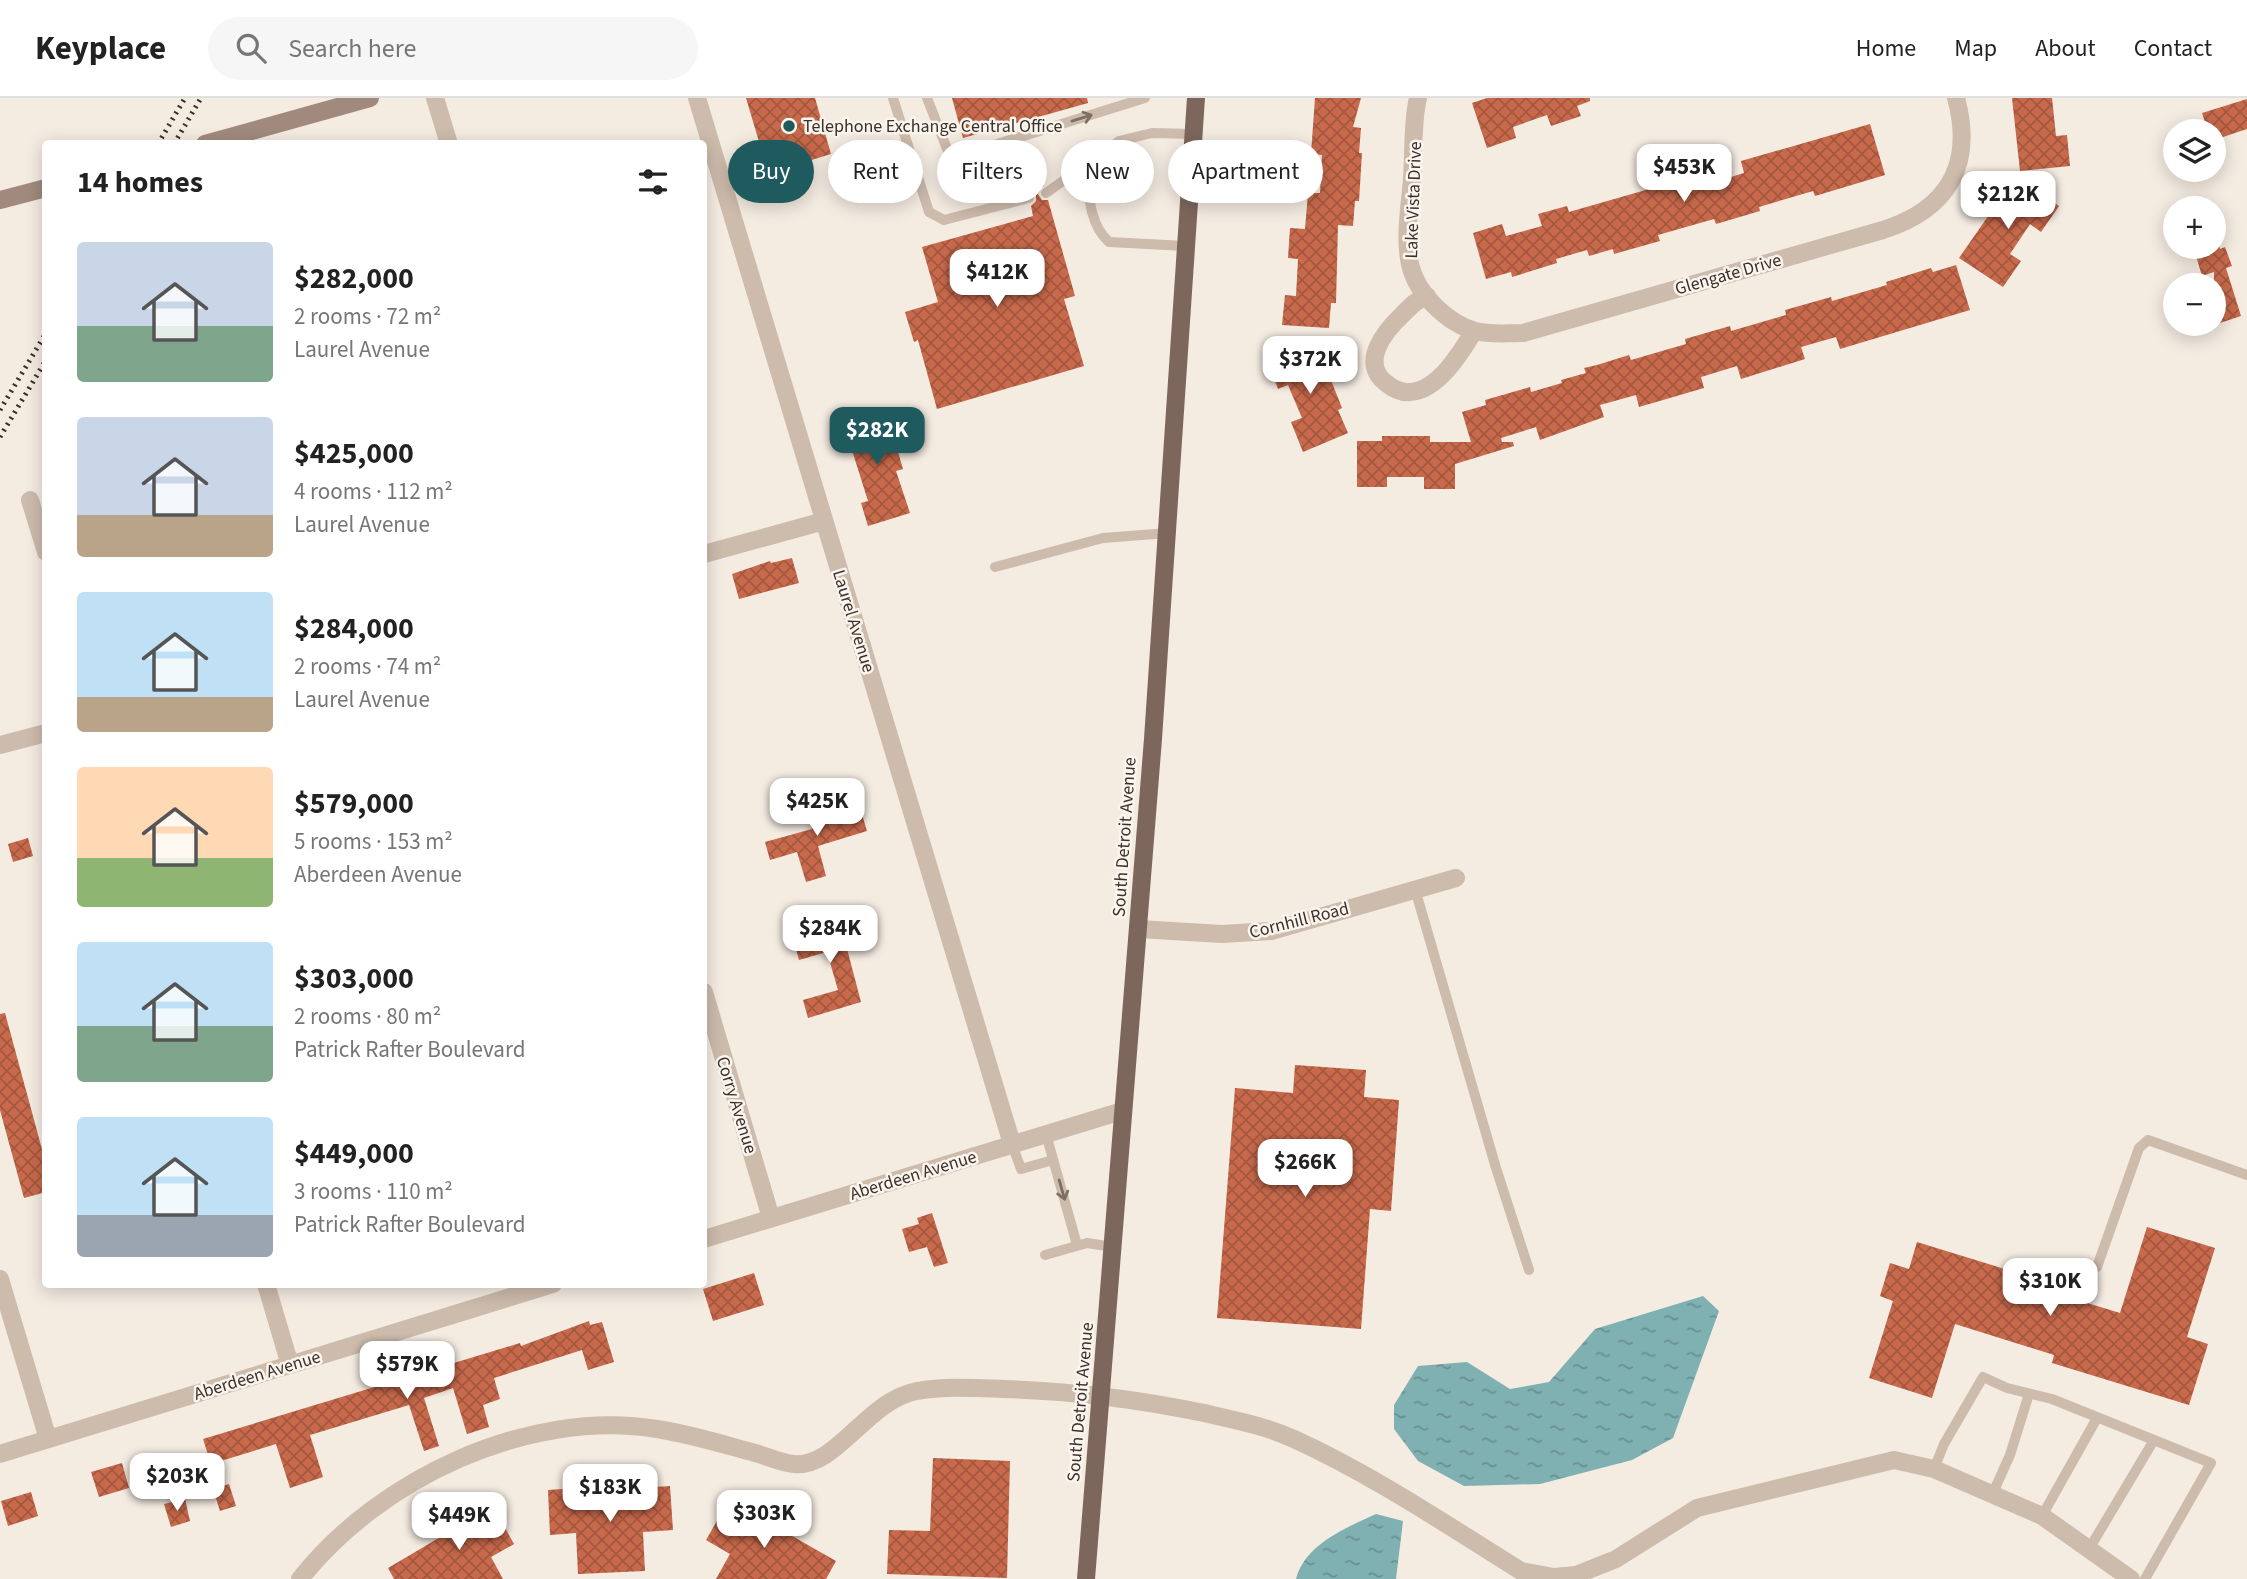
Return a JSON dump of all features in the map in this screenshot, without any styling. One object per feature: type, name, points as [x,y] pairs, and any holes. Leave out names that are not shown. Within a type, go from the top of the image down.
[{"type":"main road","points":[[219,140],[369,98]]},
{"type":"main road","name":"South Detroit Avenue","points":[[1086,1579],[1103,1395],[1122,1111],[1168,533],[1195,98]]},
{"type":"main road","points":[[0,201],[42,189]]},
{"type":"street","points":[[435,98],[448,140]]},
{"type":"street","name":"Laurel Avenue","points":[[696,98],[1012,1144]]},
{"type":"street","name":"Lake Vista Drive","points":[[1419,98],[1408,248],[1415,280],[1427,296],[1457,323],[1475,331],[1496,334]]},
{"type":"street","name":"Glengate Drive","points":[[1496,334],[1524,333],[1897,225],[1918,216],[1949,187],[1960,164],[1963,125],[1956,98]]},
{"type":"street","points":[[1427,296],[1411,306],[1382,335],[1375,354],[1375,365],[1382,381],[1396,390],[1410,392],[1426,386],[1454,360],[1475,331]]},
{"type":"street","points":[[30,500],[42,539]]},
{"type":"street","points":[[707,553],[824,522]]},
{"type":"street","points":[[0,745],[42,734]]},
{"type":"street","name":"Cornhill Road","points":[[1138,929],[1222,934],[1271,931],[1457,878]]},
{"type":"street","name":"Corry Avenue","points":[[707,1002],[771,1218]]},
{"type":"street","name":"Aberdeen Avenue","points":[[707,1237],[1122,1111]]},
{"type":"street","points":[[0,1279],[48,1439]]},
{"type":"street","points":[[267,1288],[290,1365]]},
{"type":"street","name":"Aberdeen Avenue","points":[[0,1454],[529,1288]]},
{"type":"street","points":[[300,1579],[358,1519],[386,1500],[477,1453],[554,1431],[589,1427],[655,1428],[794,1464],[817,1461],[893,1398],[914,1391],[945,1388],[1103,1395],[1156,1403],[1272,1430],[1375,1482],[1521,1571],[1554,1577],[1577,1577],[1609,1562],[1697,1508],[1894,1460],[1934,1469],[2042,1516],[2131,1579]]},
{"type":"lane","points":[[892,98],[929,212],[944,220],[1009,203]]},
{"type":"lane","points":[[927,98],[947,149],[962,155],[1108,104],[1146,98]]},
{"type":"lane","points":[[1122,140],[1138,135],[1193,134]]},
{"type":"lane","points":[[1092,203],[1094,220],[1102,235],[1110,242],[1185,246]]},
{"type":"lane","points":[[995,568],[1103,538],[1168,533]]},
{"type":"lane","points":[[1415,889],[1496,1168],[1529,1270]]},
{"type":"lane","points":[[1046,1134],[1077,1245]]},
{"type":"lane","points":[[2097,1268],[2138,1148],[2148,1140],[2247,1175]]},
{"type":"lane","points":[[1012,1144],[1021,1170],[1053,1160]]},
{"type":"lane","points":[[1045,1255],[1087,1243],[1113,1247]]},
{"type":"lane","points":[[1934,1469],[1944,1444],[1983,1377],[2029,1394],[2052,1399],[2211,1463],[2145,1579]]},
{"type":"lane","points":[[1992,1495],[2010,1455],[2029,1394]]},
{"type":"lane","points":[[2042,1516],[2097,1418]]},
{"type":"lane","points":[[2089,1549],[2154,1440]]},
{"type":"water","points":[[1703,1296],[1719,1311],[1673,1438],[1632,1460],[1540,1484],[1464,1486],[1418,1461],[1394,1429],[1394,1405],[1418,1366],[1467,1362],[1510,1389],[1549,1382],[1595,1329]]},
{"type":"water","points":[[1376,1514],[1403,1521],[1396,1579],[1296,1579],[1308,1556],[1317,1547],[1340,1531]]},
{"type":"building","name":"Telephone Exchange Central Office","points":[[746,98],[815,98],[828,144],[828,155],[814,159],[814,140],[758,140]]},
{"type":"building","points":[[952,98],[1087,98],[1088,103],[963,138]]},
{"type":"building","points":[[1315,98],[1361,98],[1353,127],[1361,128],[1359,201],[1355,201],[1353,226],[1338,225],[1336,303],[1331,303],[1329,328],[1282,325],[1285,295],[1296,296],[1298,259],[1288,258],[1290,228],[1305,229],[1307,203],[1323,203],[1323,140],[1312,140]]},
{"type":"building","points":[[1487,98],[1590,98],[1590,101],[1577,106],[1581,116],[1551,126],[1547,115],[1513,127],[1516,138],[1487,148],[1472,103]]},
{"type":"building","points":[[2012,98],[2052,98],[2056,136],[2067,135],[2070,166],[2020,171]]},
{"type":"building","points":[[2247,99],[2247,129],[2226,136],[2226,119],[2204,119],[2202,113]]},
{"type":"building","points":[[1870,124],[1885,175],[1815,196],[1813,191],[1759,207],[1760,211],[1716,224],[1714,219],[1658,235],[1660,241],[1614,254],[1613,249],[1589,256],[1587,250],[1512,277],[1511,272],[1486,279],[1473,233],[1502,224],[1506,236],[1542,226],[1538,214],[1567,206],[1569,212],[1705,173],[1708,184],[1744,173],[1741,161]]},
{"type":"building","points":[[2016,176],[2059,206],[2041,232],[2030,224],[2010,254],[2021,261],[2003,287],[1959,258]]},
{"type":"building","points":[[1048,200],[1075,296],[1064,299],[1084,366],[937,409],[918,340],[914,342],[905,312],[938,302],[922,247],[1033,216],[1031,206],[1034,203],[1047,203]]},
{"type":"building","points":[[2226,250],[2232,266],[2226,268],[2241,316],[2226,321],[2226,273],[2201,273],[2197,259],[2226,259]]},
{"type":"building","points":[[1956,265],[1970,310],[1840,349],[1836,337],[1801,347],[1805,359],[1741,379],[1737,366],[1701,377],[1704,388],[1639,407],[1636,395],[1600,405],[1604,417],[1540,440],[1536,427],[1501,438],[1502,442],[1513,442],[1514,446],[1455,464],[1455,489],[1424,489],[1424,477],[1387,477],[1387,487],[1357,487],[1357,441],[1382,441],[1382,436],[1430,436],[1430,442],[1471,442],[1462,412],[1486,405],[1485,400],[1530,387],[1531,392],[1586,373],[1584,368],[1629,355],[1631,360],[1686,344],[1685,339],[1730,326],[1731,331],[1786,315],[1785,310],[1831,297],[1832,301],[1887,285],[1886,282],[1931,268],[1933,272]]},
{"type":"building","points":[[1311,343],[1320,367],[1325,365],[1342,408],[1338,410],[1348,433],[1303,452],[1291,422],[1302,418],[1288,385],[1278,389],[1267,360]]},
{"type":"building","points":[[886,411],[903,469],[896,471],[910,513],[868,526],[861,503],[868,501],[851,447],[844,449],[839,432],[847,430],[845,424]]},
{"type":"building","points":[[792,558],[799,583],[739,599],[732,574],[770,561],[771,563]]},
{"type":"building","points":[[826,800],[831,817],[860,808],[867,831],[818,846],[826,876],[806,882],[797,852],[770,860],[765,842],[812,829],[806,806]]},
{"type":"building","points":[[28,838],[33,856],[13,862],[8,844]]},
{"type":"building","points":[[836,907],[861,1002],[808,1018],[803,1000],[838,990],[827,952],[799,960],[794,942],[821,934],[815,913]]},
{"type":"building","points":[[5,1013],[42,1149],[42,1193],[24,1198],[0,1110],[0,1014]]},
{"type":"building","points":[[1295,1065],[1366,1070],[1364,1097],[1399,1100],[1391,1211],[1370,1209],[1361,1329],[1217,1318],[1235,1088],[1293,1093]]},
{"type":"building","points":[[932,1213],[948,1263],[934,1267],[927,1247],[909,1252],[902,1229],[919,1224],[917,1218]]},
{"type":"building","points":[[2147,1227],[2215,1248],[2187,1337],[2208,1344],[2189,1405],[2052,1363],[2054,1355],[1955,1324],[1932,1398],[1869,1378],[1893,1301],[1880,1296],[1890,1263],[1909,1269],[1917,1242],[2060,1286],[2058,1294],[2120,1313]]},
{"type":"building","points":[[754,1273],[764,1305],[713,1321],[703,1289]]},
{"type":"building","points":[[589,1321],[590,1325],[602,1322],[614,1362],[588,1370],[582,1350],[494,1378],[500,1399],[483,1405],[489,1427],[467,1434],[453,1388],[424,1398],[439,1446],[424,1451],[409,1405],[310,1435],[323,1477],[290,1488],[276,1444],[211,1464],[203,1439],[520,1343],[521,1346]]},
{"type":"building","points":[[933,1458],[1010,1461],[1007,1578],[887,1574],[889,1530],[930,1531]]},
{"type":"building","points":[[122,1463],[129,1488],[99,1497],[91,1472]]},
{"type":"building","points":[[229,1484],[236,1506],[220,1511],[213,1489]]},
{"type":"building","points":[[670,1486],[673,1530],[643,1532],[645,1571],[578,1574],[576,1533],[550,1535],[548,1490],[591,1487],[592,1491]]},
{"type":"building","points":[[31,1492],[38,1516],[8,1526],[1,1501]]},
{"type":"building","points":[[185,1499],[190,1521],[171,1527],[164,1504]]},
{"type":"building","points":[[729,1500],[836,1561],[826,1579],[716,1579],[730,1554],[706,1540]]},
{"type":"building","points":[[493,1506],[514,1544],[491,1557],[503,1579],[394,1579],[388,1568]]},
{"type":"railway","points":[[160,140],[185,98]]},
{"type":"railway","points":[[176,140],[201,98]]},
{"type":"railway","points":[[0,410],[42,340]]},
{"type":"railway","points":[[0,437],[42,367]]},
{"type":"place","name":"Telephone Exchange Central Office","points":[[789,126]]}]
